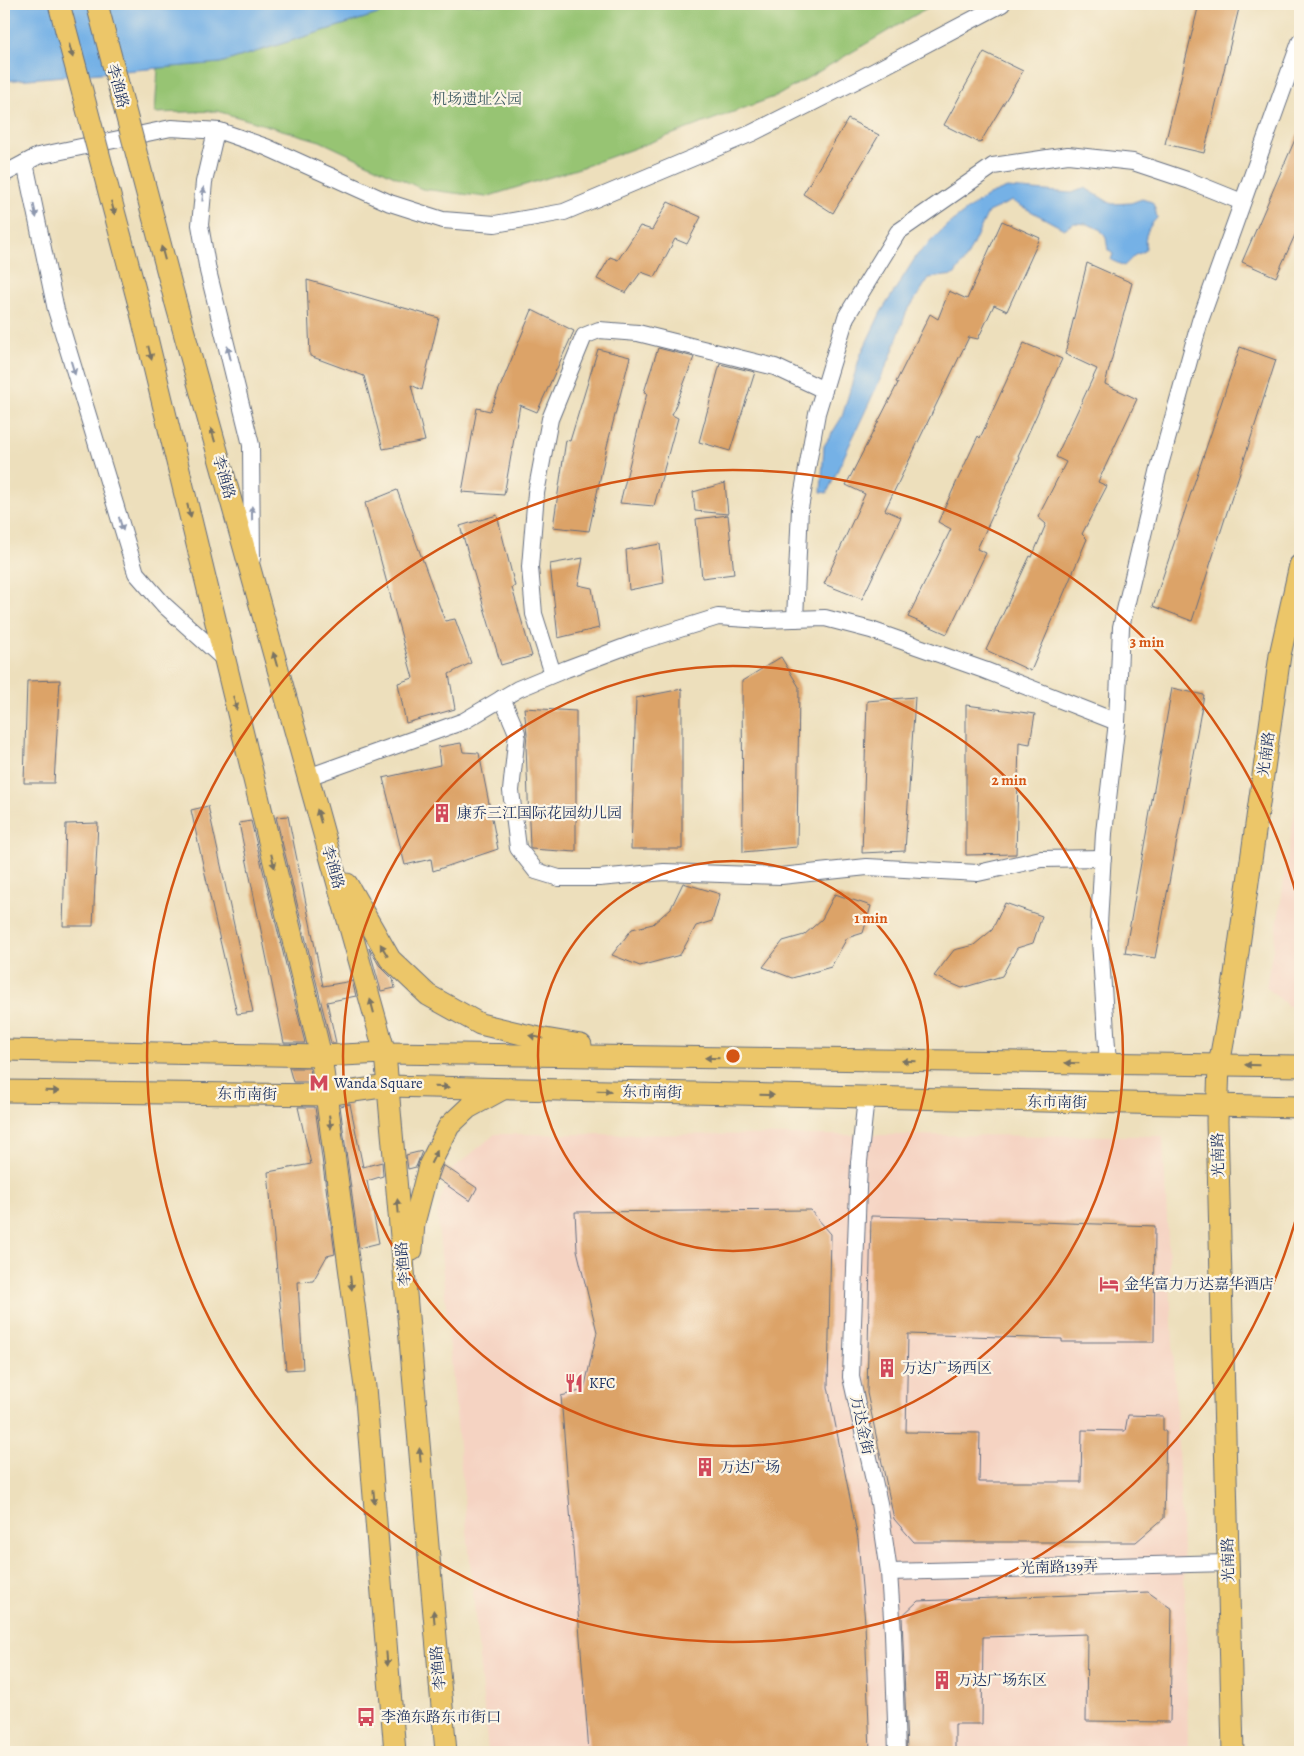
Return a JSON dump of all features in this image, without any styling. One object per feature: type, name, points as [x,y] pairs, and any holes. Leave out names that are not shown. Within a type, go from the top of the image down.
[{"type":"main road","points":[[59,4],[139,306],[321,1056],[365,1387],[395,1752]]},
{"type":"main road","name":"李渔路","points":[[97,4],[175,300],[385,1053],[446,1752]]},
{"type":"main road","name":"光南路","points":[[1233,1752],[1217,1106],[1219,1065],[1233,988],[1280,655],[1300,565]]},
{"type":"main road","points":[[328,849],[357,904],[390,959],[428,995],[480,1024],[539,1038],[653,1057]]},
{"type":"main road","points":[[4,1050],[321,1056],[385,1053],[1300,1066]]},
{"type":"main road","name":"东市南街","points":[[4,1090],[326,1095],[388,1086],[1300,1107]]},
{"type":"main road","points":[[407,1308],[414,1223],[429,1166],[449,1126],[468,1108],[503,1089]]},
{"type":"street","points":[[4,174],[38,156],[172,128],[216,131],[266,147],[390,203],[443,220],[495,224],[564,212],[752,133],[1002,4]]},
{"type":"street","points":[[1108,1063],[1099,925],[1103,858],[1117,722],[1121,627],[1158,472],[1200,321],[1300,42]]},
{"type":"street","points":[[216,131],[204,182],[200,225],[208,271],[251,445],[253,579]]},
{"type":"street","points":[[795,619],[800,508],[817,413],[846,317],[898,232],[993,166],[1068,155],[1133,162],[1190,181],[1242,202]]},
{"type":"street","points":[[25,163],[56,310],[136,574],[164,605],[225,660]]},
{"type":"street","points":[[553,674],[534,614],[530,567],[536,493],[550,419],[584,336],[599,330],[638,333],[775,367],[824,390]]},
{"type":"street","points":[[308,777],[464,721],[502,698],[553,674],[638,642],[718,617],[762,620],[825,618],[871,630],[984,670],[1117,722]]},
{"type":"street","points":[[502,698],[517,733],[511,791],[518,848],[536,871],[559,878],[599,878],[664,872],[781,876],[867,867],[978,873],[1041,859],[1103,858]]},
{"type":"street","name":"万达金街","points":[[866,1098],[859,1162],[851,1377],[879,1503],[889,1572],[897,1752]]},
{"type":"street","name":"光南路139弄","points":[[889,1572],[1228,1563]]},
{"type":"shaded area","points":[[1300,778],[1300,1007],[1288,1006],[1266,987]]},
{"type":"shaded area","points":[[495,1134],[1163,1136],[1186,1615],[1188,1752],[488,1752],[437,1212],[449,1172]]},
{"type":"green space","name":"机场遗址公园","points":[[410,4],[934,4],[777,96],[586,166],[486,197],[422,189],[320,141],[217,111],[155,113],[158,68],[220,63]]},
{"type":"water","points":[[4,4],[410,4],[220,63],[4,81]]},
{"type":"water","points":[[1007,188],[1072,193],[1085,188],[1112,204],[1131,203],[1142,199],[1152,202],[1157,218],[1147,232],[1145,239],[1146,248],[1143,252],[1135,255],[1124,266],[1111,260],[1113,254],[1108,250],[1106,238],[1100,229],[1087,224],[1074,223],[1064,229],[1012,201],[988,212],[967,257],[954,275],[929,278],[906,313],[891,356],[827,493],[821,492],[824,446],[842,417],[860,356],[881,312],[917,255],[946,226],[989,195]]},
{"type":"building","points":[[1199,4],[1240,4],[1204,153],[1165,144]]},
{"type":"building","points":[[984,52],[1023,71],[980,143],[944,125]]},
{"type":"building","points":[[848,119],[879,135],[833,213],[803,194]]},
{"type":"building","points":[[1300,128],[1300,224],[1276,277],[1242,262]]},
{"type":"building","points":[[668,202],[701,217],[687,244],[675,239],[655,277],[641,272],[626,293],[597,279],[610,257],[618,260],[640,226],[652,230]]},
{"type":"building","points":[[1002,221],[1040,238],[1007,311],[994,305],[978,339],[969,337],[885,510],[901,517],[862,599],[824,584],[865,494],[846,485],[898,383],[896,382],[930,314],[938,319],[949,291],[967,299]]},
{"type":"building","points":[[1087,263],[1132,283],[1105,384],[1137,399],[1098,482],[1107,486],[1082,534],[1087,539],[1031,671],[986,650],[1030,556],[1032,557],[1046,524],[1038,517],[1066,462],[1056,457],[1097,369],[1065,354]]},
{"type":"building","points":[[307,280],[439,318],[422,390],[411,385],[425,441],[383,449],[364,376],[310,356]]},
{"type":"building","points":[[532,310],[574,331],[537,412],[520,405],[504,495],[462,492],[477,408],[490,411]]},
{"type":"building","points":[[1024,343],[1062,359],[1018,456],[1020,457],[977,549],[986,553],[947,634],[908,617],[951,529],[938,522]]},
{"type":"building","points":[[1240,347],[1276,360],[1192,621],[1153,606]]},
{"type":"building","points":[[658,348],[694,357],[672,415],[678,418],[654,506],[620,503],[647,393],[644,392]]},
{"type":"building","points":[[598,349],[630,357],[607,446],[589,531],[553,527],[566,440],[570,441]]},
{"type":"building","points":[[720,364],[755,372],[730,451],[699,442]]},
{"type":"building","points":[[725,483],[728,514],[695,511],[693,492]]},
{"type":"building","points":[[397,490],[445,621],[455,619],[471,663],[449,674],[455,709],[406,723],[398,683],[413,678],[365,503]]},
{"type":"building","points":[[497,515],[515,586],[512,588],[532,656],[501,665],[460,526]]},
{"type":"building","points":[[728,515],[734,574],[702,578],[696,519]]},
{"type":"building","points":[[660,544],[664,583],[629,590],[626,550]]},
{"type":"building","points":[[583,558],[578,585],[592,588],[599,628],[558,638],[550,564]]},
{"type":"building","points":[[781,657],[799,687],[797,847],[743,852],[742,681]]},
{"type":"building","points":[[60,680],[54,783],[24,783],[27,681]]},
{"type":"building","points":[[1172,688],[1204,695],[1155,958],[1125,953]]},
{"type":"building","points":[[682,689],[682,849],[631,849],[636,698]]},
{"type":"building","points":[[915,697],[905,851],[862,853],[867,701]]},
{"type":"building","points":[[966,705],[1035,714],[1030,744],[1019,742],[1016,854],[966,855]]},
{"type":"building","points":[[524,708],[576,711],[576,852],[531,849],[530,847],[527,734]]},
{"type":"building","name":"康乔三江国际花园幼儿园","points":[[461,743],[463,752],[479,753],[498,849],[433,871],[431,859],[405,865],[383,778],[440,765],[438,747]]},
{"type":"building","points":[[208,806],[253,1012],[237,1014],[191,810]]},
{"type":"building","points":[[288,816],[323,986],[352,981],[356,996],[327,1002],[336,1043],[331,1043],[276,817]]},
{"type":"building","points":[[251,821],[305,1043],[284,1043],[239,823]]},
{"type":"building","points":[[98,823],[93,926],[63,926],[66,824]]},
{"type":"building","points":[[683,883],[720,894],[712,921],[696,926],[680,955],[640,966],[612,955],[632,929],[653,924],[671,908]]},
{"type":"building","points":[[835,894],[871,906],[863,933],[847,938],[831,967],[792,978],[763,967],[783,941],[804,935],[822,919]]},
{"type":"building","points":[[1005,903],[1042,916],[1033,943],[1017,948],[1002,976],[962,988],[934,976],[954,950],[974,945],[992,930]]},
{"type":"building","points":[[369,948],[379,965],[393,979],[395,988],[381,991]]},
{"type":"building","points":[[289,1068],[310,1068],[312,1082],[293,1082]]},
{"type":"building","points":[[350,1104],[363,1167],[382,1162],[383,1176],[367,1181],[379,1243],[359,1248],[340,1106]]},
{"type":"building","points":[[298,1107],[315,1107],[335,1254],[327,1256],[313,1281],[298,1282],[303,1369],[286,1370],[268,1172],[311,1164]]},
{"type":"building","points":[[422,1151],[416,1167],[408,1169],[406,1155]]},
{"type":"building","points":[[443,1165],[477,1188],[470,1201],[438,1179]]},
{"type":"building","name":"万达广场","points":[[810,1210],[831,1234],[828,1387],[858,1539],[865,1623],[870,1752],[589,1752],[561,1396],[584,1390],[597,1332],[577,1250],[575,1212]]},
{"type":"building","name":"万达广场西区","points":[[871,1216],[1155,1226],[1154,1342],[1062,1342],[1062,1339],[908,1334],[906,1432],[980,1433],[979,1482],[1081,1482],[1082,1430],[1125,1431],[1128,1415],[1163,1416],[1163,1431],[1166,1431],[1164,1518],[1136,1542],[914,1542],[894,1519],[867,1393]]},
{"type":"building","name":"万达广场东区","points":[[1148,1592],[1172,1609],[1170,1722],[1086,1721],[1087,1634],[983,1637],[982,1724],[955,1724],[955,1752],[907,1752],[902,1616],[918,1601]]},
{"type":"place","name":"康乔三江国际花园幼儿园","points":[[442,813]]},
{"type":"place","name":"Wanda Square","points":[[319,1083]]},
{"type":"place","name":"金华富力万达嘉华酒店","points":[[1109,1284]]},
{"type":"place","name":"万达广场西区","points":[[887,1368]]},
{"type":"place","name":"KFC","points":[[574,1383]]},
{"type":"place","name":"万达广场","points":[[705,1467]]},
{"type":"place","name":"万达广场东区","points":[[942,1680]]},
{"type":"place","name":"李渔东路东市街口","points":[[366,1717]]}]
